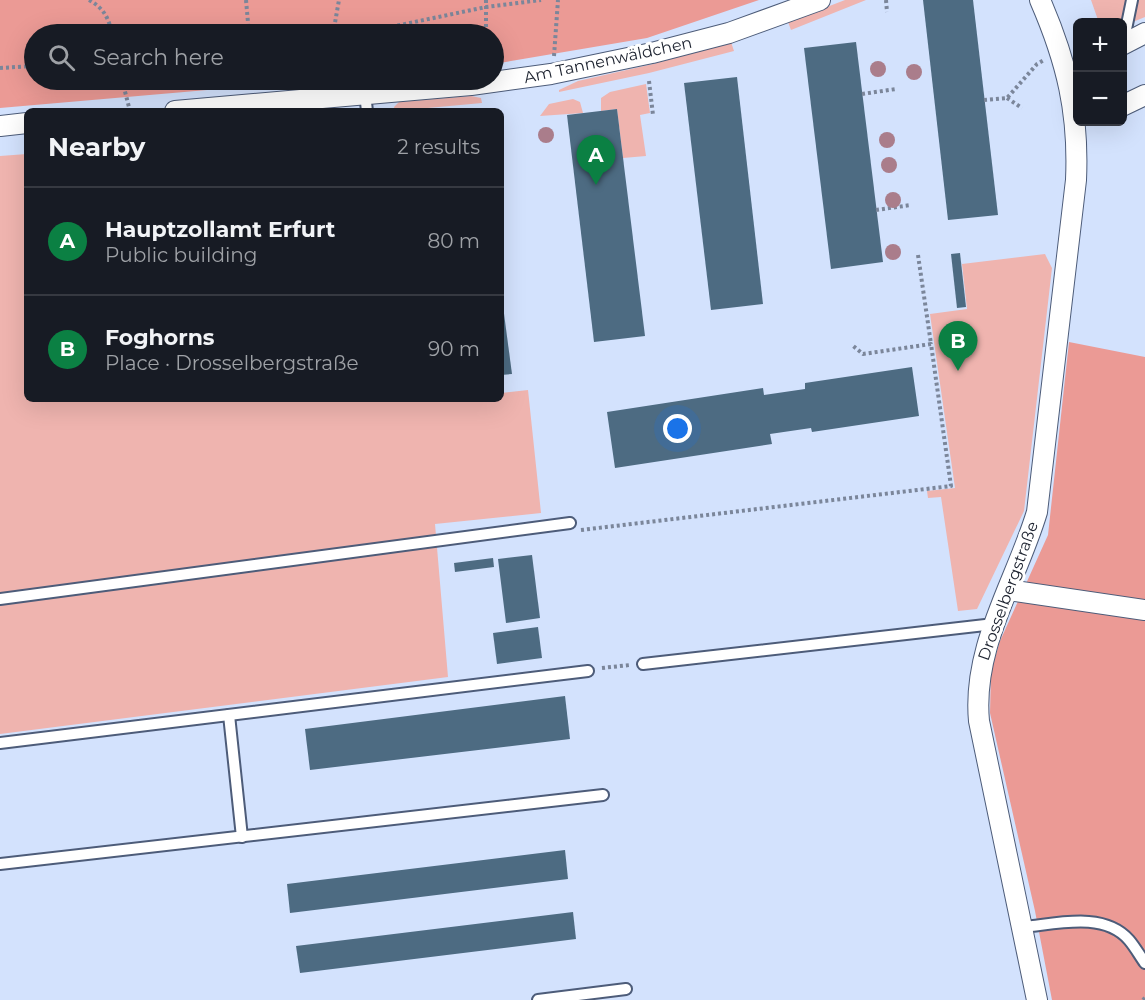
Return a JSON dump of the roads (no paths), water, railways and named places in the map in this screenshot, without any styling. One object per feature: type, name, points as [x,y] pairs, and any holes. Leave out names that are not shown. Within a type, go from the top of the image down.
[{"type":"street","name":"Am Tannenwäldchen","points":[[504,81],[652,53],[729,33],[820,0]]},
{"type":"street","points":[[1040,0],[1072,69]]},
{"type":"street","points":[[1127,43],[1145,33]]},
{"type":"street","name":"Am Tannenwäldchen","points":[[247,108],[366,103],[449,90]]},
{"type":"street","points":[[1127,104],[1145,95]]},
{"type":"street","points":[[0,126],[24,123]]},
{"type":"street","name":"Drosselbergstraße","points":[[1037,1000],[976,694],[980,668],[994,624],[1026,549],[1037,512],[1076,180],[1076,126]]},
{"type":"street","points":[[1008,590],[1145,610]]},
{"type":"lane","points":[[1127,25],[1132,0]]},
{"type":"lane","points":[[0,599],[571,527]]},
{"type":"lane","points":[[643,664],[994,624]]},
{"type":"lane","points":[[0,743],[588,671]]},
{"type":"lane","points":[[229,715],[242,837]]},
{"type":"lane","points":[[0,864],[603,795]]},
{"type":"lane","points":[[1024,927],[1085,922],[1109,925],[1128,938],[1145,963]]},
{"type":"lane","points":[[538,1000],[626,989]]},
{"type":"place","name":"Hauptzollamt Erfurt","points":[[596,185]]},
{"type":"place","name":"Foghorns","points":[[958,371]]}]
